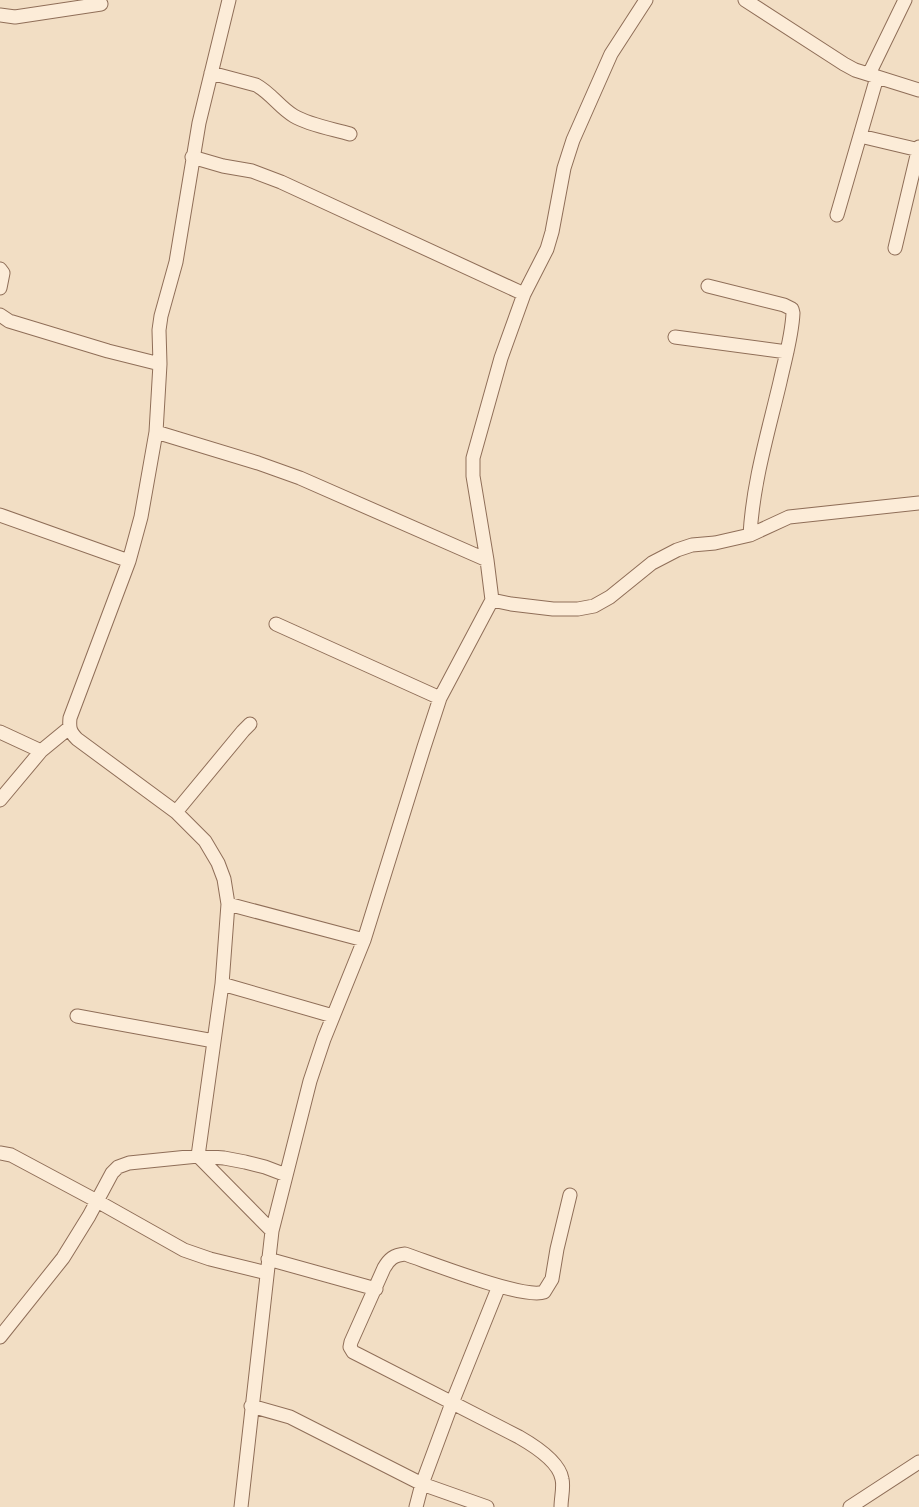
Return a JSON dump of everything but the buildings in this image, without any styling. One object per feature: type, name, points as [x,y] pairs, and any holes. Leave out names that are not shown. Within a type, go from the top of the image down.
[{"type":"street","points":[[198,1156],[222,984],[228,904],[224,880],[218,863],[205,842],[176,812],[77,739],[71,733],[69,728],[70,718],[129,561],[141,517],[156,432],[161,316],[176,262],[192,157],[199,122],[229,0]]},
{"type":"street","points":[[241,1507],[251,1406],[272,1231],[310,1081],[324,1039],[364,940],[440,698],[492,600],[474,482],[473,458],[501,358],[524,294],[547,249],[552,232],[564,168],[573,140],[611,54],[646,0]]},
{"type":"street","points":[[745,0],[836,60],[855,70],[918,88]]},
{"type":"street","points":[[837,215],[860,136],[873,76],[905,0]]},
{"type":"street","points":[[0,15],[15,17],[101,4]]},
{"type":"street","points":[[211,73],[256,85],[288,112],[302,120],[350,134]]},
{"type":"street","points":[[860,136],[919,149],[895,248]]},
{"type":"street","points":[[192,157],[223,166],[252,171],[281,182],[524,294]]},
{"type":"street","points":[[0,270],[2,274],[0,288]]},
{"type":"street","points":[[708,286],[784,305],[792,309],[792,320],[787,352],[759,467],[752,510],[750,535]]},
{"type":"street","points":[[0,315],[9,321],[100,349],[160,364]]},
{"type":"street","points":[[676,337],[787,352]]},
{"type":"street","points":[[156,432],[258,463],[300,478],[487,560]]},
{"type":"street","points":[[492,600],[510,604],[553,609],[578,609],[594,606],[610,597],[652,563],[677,550],[692,545],[750,535],[789,517],[919,503]]},
{"type":"street","points":[[0,515],[129,561]]},
{"type":"street","points":[[276,624],[440,698]]},
{"type":"street","points":[[176,812],[250,724]]},
{"type":"street","points":[[0,800],[41,751],[69,728]]},
{"type":"street","points":[[0,732],[41,751]]},
{"type":"street","points":[[228,904],[364,940]]},
{"type":"street","points":[[222,984],[333,1016]]},
{"type":"street","points":[[77,1016],[214,1042]]},
{"type":"street","points":[[0,1153],[11,1155],[184,1250],[210,1259],[267,1273]]},
{"type":"street","points":[[0,1337],[63,1258],[112,1173],[123,1164],[198,1156],[224,1158],[245,1162],[265,1167],[286,1175]]},
{"type":"street","points":[[198,1156],[272,1231]]},
{"type":"street","points":[[561,1507],[562,1479],[558,1467],[532,1445],[519,1436],[353,1352],[350,1347],[388,1262],[396,1255],[405,1254],[524,1293],[534,1294],[544,1292],[552,1279],[557,1249],[570,1195]]},
{"type":"street","points":[[268,1258],[376,1289]]},
{"type":"street","points":[[416,1507],[422,1484],[452,1403],[499,1286]]},
{"type":"street","points":[[251,1406],[290,1417],[422,1484],[487,1507]]},
{"type":"street","points":[[850,1507],[919,1462]]}]
